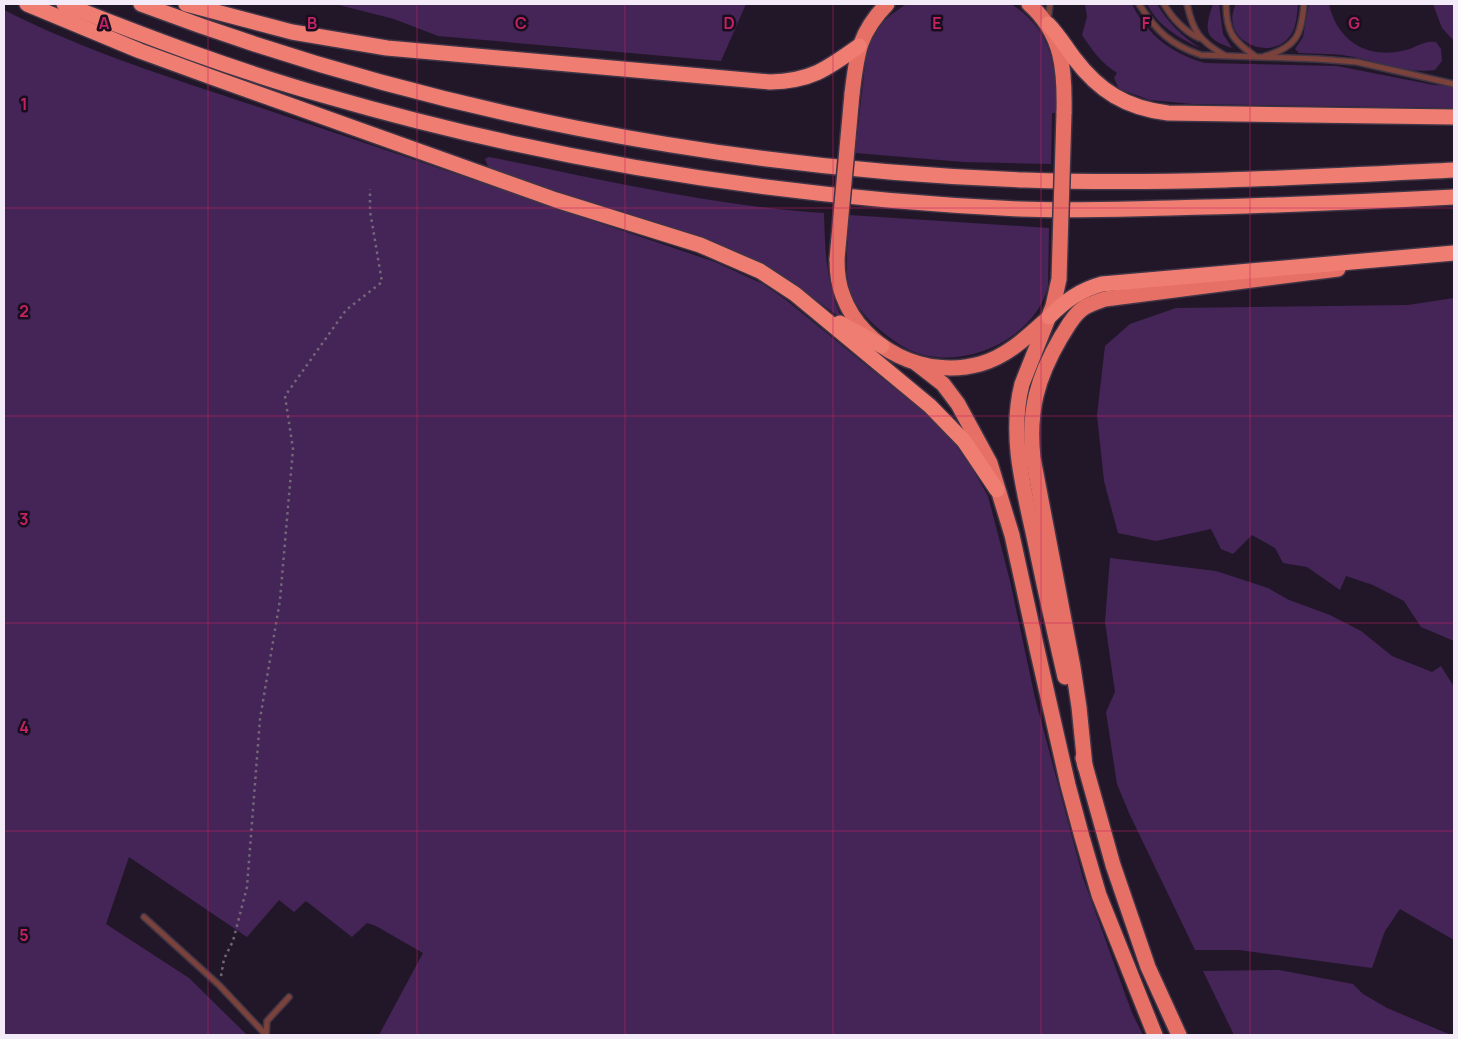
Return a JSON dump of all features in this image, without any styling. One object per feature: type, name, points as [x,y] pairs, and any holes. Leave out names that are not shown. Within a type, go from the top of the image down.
[{"type":"highway","points":[[27,4],[140,50],[397,144],[556,200],[700,245],[760,271],[843,324],[904,359],[930,367],[962,368],[994,359],[1012,348],[1071,297],[1102,284],[1454,254]]},
{"type":"highway","points":[[64,4],[168,44],[323,96],[468,134],[581,158],[724,183],[854,198],[1023,209],[1087,210],[1293,205],[1454,197]]},
{"type":"highway","points":[[141,4],[222,33],[334,69],[472,105],[615,136],[762,159],[857,170],[929,175],[1085,181],[1279,179],[1454,170]]},
{"type":"highway","points":[[186,4],[292,32],[387,48],[770,82],[796,80],[818,74],[859,46]]},
{"type":"highway","points":[[882,346],[860,325],[847,306],[840,285],[837,259],[852,94],[859,46],[870,23],[887,4]]},
{"type":"highway","points":[[1029,4],[1060,37],[1084,70],[1097,84],[1114,96],[1148,111],[1168,113],[1454,117]]},
{"type":"highway","points":[[1048,24],[1062,61],[1064,83],[1059,279],[1049,317],[1029,364],[1019,398],[1016,442],[1030,517],[1085,766],[1113,865],[1144,958],[1179,1035]]},
{"type":"highway","points":[[1085,766],[1079,706],[1031,438],[1033,406],[1040,378],[1073,318],[1080,310],[1090,304],[1105,299],[1303,275],[1416,257]]},
{"type":"highway","points":[[795,294],[941,416],[964,441],[997,490]]},
{"type":"highway","points":[[916,363],[943,384],[958,404],[990,463],[1012,534],[1068,785],[1082,837],[1099,895],[1155,1035]]},
{"type":"lane","points":[[1048,24],[1050,4]]},
{"type":"lane","points":[[1139,4],[1148,19],[1168,39],[1184,49],[1201,55],[1262,56],[1357,62],[1454,84]]},
{"type":"lane","points":[[1164,4],[1181,25],[1200,38]]},
{"type":"lane","points":[[1187,4],[1191,23],[1200,38],[1225,56]]},
{"type":"lane","points":[[1226,4],[1226,18],[1235,40],[1240,46],[1256,56]]},
{"type":"lane","points":[[1262,56],[1280,52],[1296,40],[1300,29],[1304,4]]},
{"type":"lane","points":[[144,917],[219,985],[266,1035]]},
{"type":"lane","points":[[266,1035],[267,1021],[289,997]]},
{"type":"path","points":[[219,985],[224,959],[233,941],[247,887],[260,719],[280,600],[293,449],[285,396],[346,310],[382,282],[370,212],[370,189]]},
{"type":"shaded area","points":[[335,4],[746,4],[721,61],[438,36],[394,19]]},
{"type":"shaded area","points":[[906,4],[1011,4],[1025,14],[1036,26],[1044,38],[1049,51],[1055,81],[1057,113],[1052,113],[1051,164],[964,162],[855,153],[867,48],[880,26],[888,17]]},
{"type":"shaded area","points":[[1085,4],[1132,4],[1145,25],[1162,42],[1171,49],[1205,63],[1337,66],[1434,85],[1454,86],[1454,108],[1192,104],[1150,100],[1119,89],[1114,78],[1117,73],[1102,61],[1086,41],[1082,35],[1087,17]]},
{"type":"shaded area","points":[[1147,4],[1157,4],[1176,29],[1200,48],[1184,40],[1163,25]]},
{"type":"shaded area","points":[[1213,4],[1219,4],[1223,34],[1232,48],[1223,45],[1211,37],[1208,21]]},
{"type":"shaded area","points":[[1236,4],[1298,4],[1293,31],[1285,41],[1274,47],[1262,48],[1251,45],[1241,38],[1234,29],[1232,18]]},
{"type":"shaded area","points":[[1309,4],[1329,4],[1339,29],[1347,38],[1367,50],[1392,52],[1406,50],[1424,43],[1436,42],[1441,49],[1442,61],[1435,70],[1425,71],[1394,67],[1364,59],[1333,54],[1299,53],[1295,49],[1303,37]]},
{"type":"shaded area","points":[[1433,4],[1454,4],[1454,41],[1442,28]]},
{"type":"shaded area","points":[[4,10],[73,41],[144,68],[715,262],[763,284],[786,300],[936,422],[955,444],[988,496],[1010,581],[1035,698],[1083,878],[1132,1013],[1143,1035],[379,1035],[423,953],[376,926],[367,923],[352,937],[306,901],[294,912],[279,900],[247,937],[129,857],[106,924],[189,978],[247,1035],[4,1035]]},
{"type":"shaded area","points":[[489,157],[698,198],[824,213],[826,254],[830,280],[842,319],[782,275],[749,257],[583,203],[499,173],[488,166],[485,159]]},
{"type":"shaded area","points":[[849,215],[1049,228],[1048,286],[1040,305],[1028,322],[1012,336],[994,347],[973,354],[952,357],[931,356],[912,351],[891,339],[870,321],[861,311],[851,293],[847,271]]},
{"type":"shaded area","points":[[1454,298],[1454,641],[1421,627],[1404,601],[1373,585],[1346,576],[1340,590],[1307,567],[1283,563],[1275,548],[1252,535],[1233,554],[1221,549],[1211,529],[1156,541],[1118,533],[1104,481],[1097,415],[1105,346],[1130,324],[1176,308],[1408,305]]},
{"type":"shaded area","points":[[1110,558],[1216,571],[1268,588],[1289,600],[1330,615],[1361,631],[1392,656],[1432,672],[1441,666],[1454,687],[1454,940],[1400,909],[1385,931],[1372,968],[1239,950],[1195,950],[1117,784],[1106,712],[1115,692],[1105,622]]},
{"type":"shaded area","points":[[1279,970],[1353,984],[1363,994],[1387,1008],[1451,1035],[1234,1035],[1203,971]]}]
